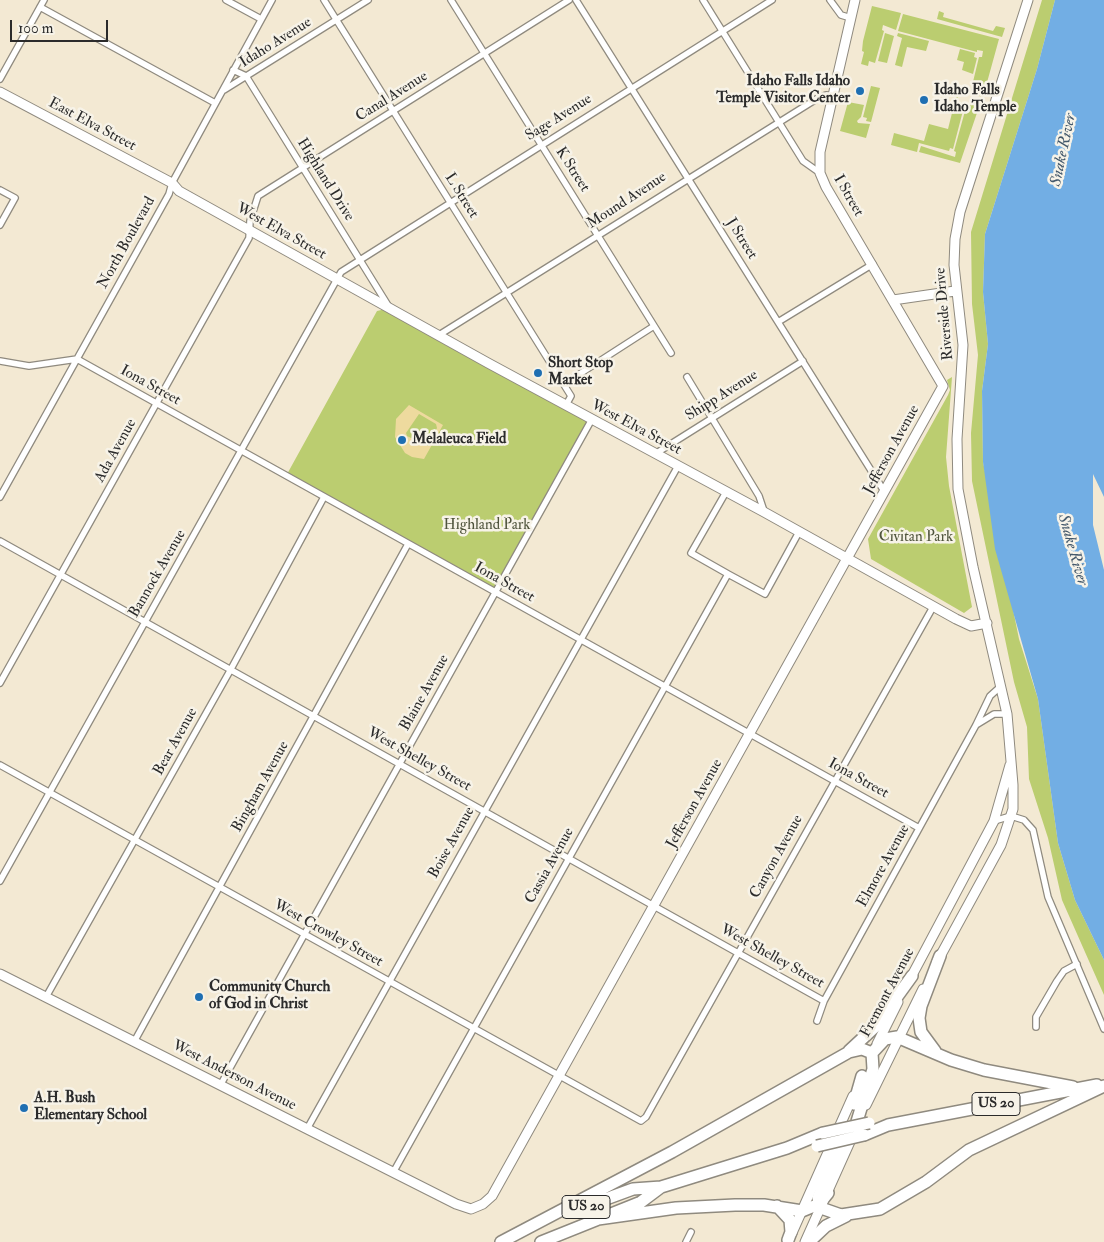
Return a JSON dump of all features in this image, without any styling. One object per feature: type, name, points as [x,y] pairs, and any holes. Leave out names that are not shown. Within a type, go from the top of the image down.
[{"type":"highway","points":[[938,1054],[921,1032],[919,1018],[921,1006],[940,956]]},
{"type":"highway","points":[[539,1224],[672,1152],[849,1052],[876,1026],[912,976]]},
{"type":"highway","points":[[860,1132],[872,1076],[872,1053],[885,1039],[897,1037],[938,1054],[991,1072],[1082,1088]]},
{"type":"highway","points":[[849,1052],[862,1049],[872,1053]]},
{"type":"highway","points":[[820,1206],[819,1192],[851,1116],[862,1076]]},
{"type":"highway","points":[[598,1218],[693,1207],[735,1205],[777,1206],[802,1210],[820,1206],[834,1214],[849,1214],[880,1209],[926,1182],[969,1150],[1104,1085]]},
{"type":"highway","name":"US 20","points":[[786,1148],[817,1146],[888,1125],[1104,1085]]},
{"type":"highway","name":"US 20","points":[[501,1242],[539,1224],[633,1189],[661,1187],[786,1148],[823,1134],[869,1123],[888,1125]]},
{"type":"highway","name":"US 20","points":[[541,1242],[641,1202],[661,1187]]},
{"type":"highway","points":[[820,1206],[828,1193]]},
{"type":"highway","points":[[777,1206],[790,1220],[791,1232],[788,1241]]},
{"type":"highway","points":[[809,1242],[826,1226],[849,1214]]},
{"type":"street","points":[[0,79],[44,0]]},
{"type":"street","points":[[226,0],[261,19]]},
{"type":"street","name":"North Boulevard","points":[[0,497],[169,194],[172,182],[272,0]]},
{"type":"street","name":"L Street","points":[[324,0],[564,384],[571,396],[566,406]]},
{"type":"street","name":"Idaho Avenue","points":[[222,91],[368,0]]},
{"type":"street","name":"K Street","points":[[451,0],[671,353]]},
{"type":"street","name":"Canal Avenue","points":[[250,230],[258,196],[569,0]]},
{"type":"street","name":"J Street","points":[[576,0],[884,491]]},
{"type":"street","name":"I Street","points":[[703,0],[803,161],[820,173],[826,187],[941,380],[942,388]]},
{"type":"street","name":"Sage Avenue","points":[[337,279],[341,272],[359,259],[772,0]]},
{"type":"street","points":[[830,0],[841,15],[851,18]]},
{"type":"street","points":[[820,173],[820,152],[855,0]]},
{"type":"street","name":"Riverside Drive","points":[[989,634],[958,488],[957,439],[963,345],[955,291],[955,239],[960,212],[1028,0]]},
{"type":"street","points":[[40,7],[215,103]]},
{"type":"street","points":[[233,70],[246,76]]},
{"type":"street","name":"Highland Drive","points":[[246,76],[390,308]]},
{"type":"street","name":"East Elva Street","points":[[0,92],[172,182]]},
{"type":"street","name":"Mound Avenue","points":[[439,335],[688,177],[818,98],[826,95],[832,96]]},
{"type":"street","name":"West Elva Street","points":[[172,182],[179,191],[566,406],[764,512],[933,607],[971,626],[987,623]]},
{"type":"street","points":[[0,190],[15,198],[0,225]]},
{"type":"street","name":"Ada Avenue","points":[[0,683],[249,238],[250,230]]},
{"type":"street","points":[[778,322],[873,264]]},
{"type":"street","name":"Bannock Avenue","points":[[0,881],[337,279]]},
{"type":"street","points":[[893,300],[955,291]]},
{"type":"street","points":[[564,384],[654,326]]},
{"type":"street","points":[[0,361],[29,366],[77,359]]},
{"type":"street","name":"Iona Street","points":[[77,359],[918,828]]},
{"type":"street","name":"Shipp Avenue","points":[[655,454],[802,361]]},
{"type":"street","points":[[687,377],[759,496],[764,512]]},
{"type":"street","name":"Jefferson Avenue","points":[[456,1204],[471,1209],[483,1204],[492,1196],[942,388]]},
{"type":"street","name":"Blaine Avenue","points":[[221,1084],[592,420]]},
{"type":"street","name":"Boise Avenue","points":[[307,1129],[678,466]]},
{"type":"street","points":[[726,492],[691,553],[728,574],[765,594],[799,532]]},
{"type":"street","name":"Bear Avenue","points":[[46,997],[231,669],[324,497]]},
{"type":"street","name":"West Shelley Street","points":[[0,542],[824,1001]]},
{"type":"street","name":"Bingham Avenue","points":[[134,1042],[408,544]]},
{"type":"street","name":"Cassia Avenue","points":[[394,1171],[728,574]]},
{"type":"street","name":"Canyon Avenue","points":[[644,1120],[933,607]]},
{"type":"street","name":"Fremont Avenue","points":[[828,1193],[860,1132],[897,1037],[993,860],[1011,816],[1014,785],[1008,714],[1000,687],[989,634]]},
{"type":"street","name":"Elmore Avenue","points":[[817,1021],[824,1001],[976,725],[990,696],[1000,687]]},
{"type":"street","points":[[976,725],[994,714],[1008,714]]},
{"type":"street","name":"Fremont Avenue","points":[[788,1241],[872,1053],[994,821],[1012,758]]},
{"type":"street","name":"West Crowley Street","points":[[0,766],[559,1077],[638,1120],[644,1120]]},
{"type":"street","points":[[994,821],[1011,816],[1024,820],[1032,830],[1048,897],[1104,1028]]},
{"type":"street","points":[[1036,1027],[1036,1016],[1057,981],[1064,971],[1077,964]]},
{"type":"street","name":"West Anderson Avenue","points":[[0,974],[394,1171],[456,1204]]},
{"type":"street","points":[[805,1242],[820,1206]]},
{"type":"street","points":[[686,1242],[692,1232]]},
{"type":"green space","points":[[1042,0],[1055,0],[1037,69],[985,234],[983,292],[988,344],[982,391],[983,462],[1019,639],[1038,699],[1058,843],[1075,900],[1104,960],[1104,995],[1062,900],[1048,838],[1029,779],[1027,727],[1014,682],[972,481],[971,433],[978,355],[972,304],[971,232]]},
{"type":"green space","points":[[872,6],[901,13],[896,30],[883,25],[882,30],[884,31],[875,63],[869,61],[868,66],[861,64],[864,52],[862,51],[863,41]]},
{"type":"green space","points":[[939,11],[944,13],[943,17],[993,31],[996,26],[1005,28],[1002,37],[937,19]]},
{"type":"green space","points":[[903,14],[999,39],[983,97],[973,94],[974,91],[971,90],[979,57],[982,57],[983,51],[977,50],[977,52],[898,31]]},
{"type":"green space","points":[[885,33],[894,36],[887,63],[878,61]]},
{"type":"green space","points":[[898,33],[929,41],[926,51],[907,47],[902,67],[895,65],[902,38],[897,36]]},
{"type":"green space","points":[[960,49],[975,53],[974,57],[977,58],[973,74],[962,70],[964,62],[957,60]]},
{"type":"green space","points":[[871,86],[880,88],[871,122],[866,121],[867,118],[863,117]]},
{"type":"green space","points":[[956,97],[958,97],[957,102],[965,103],[953,149],[950,148],[949,151],[919,143],[917,152],[891,145],[894,133],[924,141],[929,124],[948,129]]},
{"type":"green space","points":[[848,102],[864,105],[861,117],[857,121],[858,123],[870,124],[866,138],[840,131]]},
{"type":"green space","points":[[970,104],[979,107],[960,163],[919,152],[921,146],[955,157],[956,152],[954,151],[965,111]]},
{"type":"green space","name":"Melaleuca Field","points":[[390,308],[592,419],[496,592],[286,476],[377,311]]},
{"type":"green space","name":"Civitan Park","points":[[952,377],[946,457],[949,486],[972,607],[964,613],[871,559],[868,539],[948,395],[950,390],[947,380]]},
{"type":"sand","points":[[409,405],[443,425],[424,459],[412,457],[405,453],[395,437],[396,419]],"holes":[[[419,414],[436,424],[437,428],[428,446],[407,436],[406,433]]]},
{"type":"water","name":"Snake River","points":[[1055,0],[1104,0],[1104,497],[1093,474],[1093,525],[1104,570],[1104,960],[1075,900],[1058,843],[1038,699],[995,549],[983,462],[982,391],[988,344],[983,292],[985,234],[1037,69]]},
{"type":"place","name":"Idaho Falls Idaho Temple Visitor Center","points":[[860,91]]},
{"type":"place","name":"Idaho Falls Idaho Temple","points":[[924,100]]},
{"type":"place","name":"Short Stop Market","points":[[538,373]]},
{"type":"place","name":"Melaleuca Field","points":[[402,440]]},
{"type":"place","name":"Community Church of God in Christ","points":[[199,997]]},
{"type":"place","name":"A.H. Bush Elementary School","points":[[24,1108]]},
{"type":"park label","name":"Highland Park","points":[[487,526]]}]
